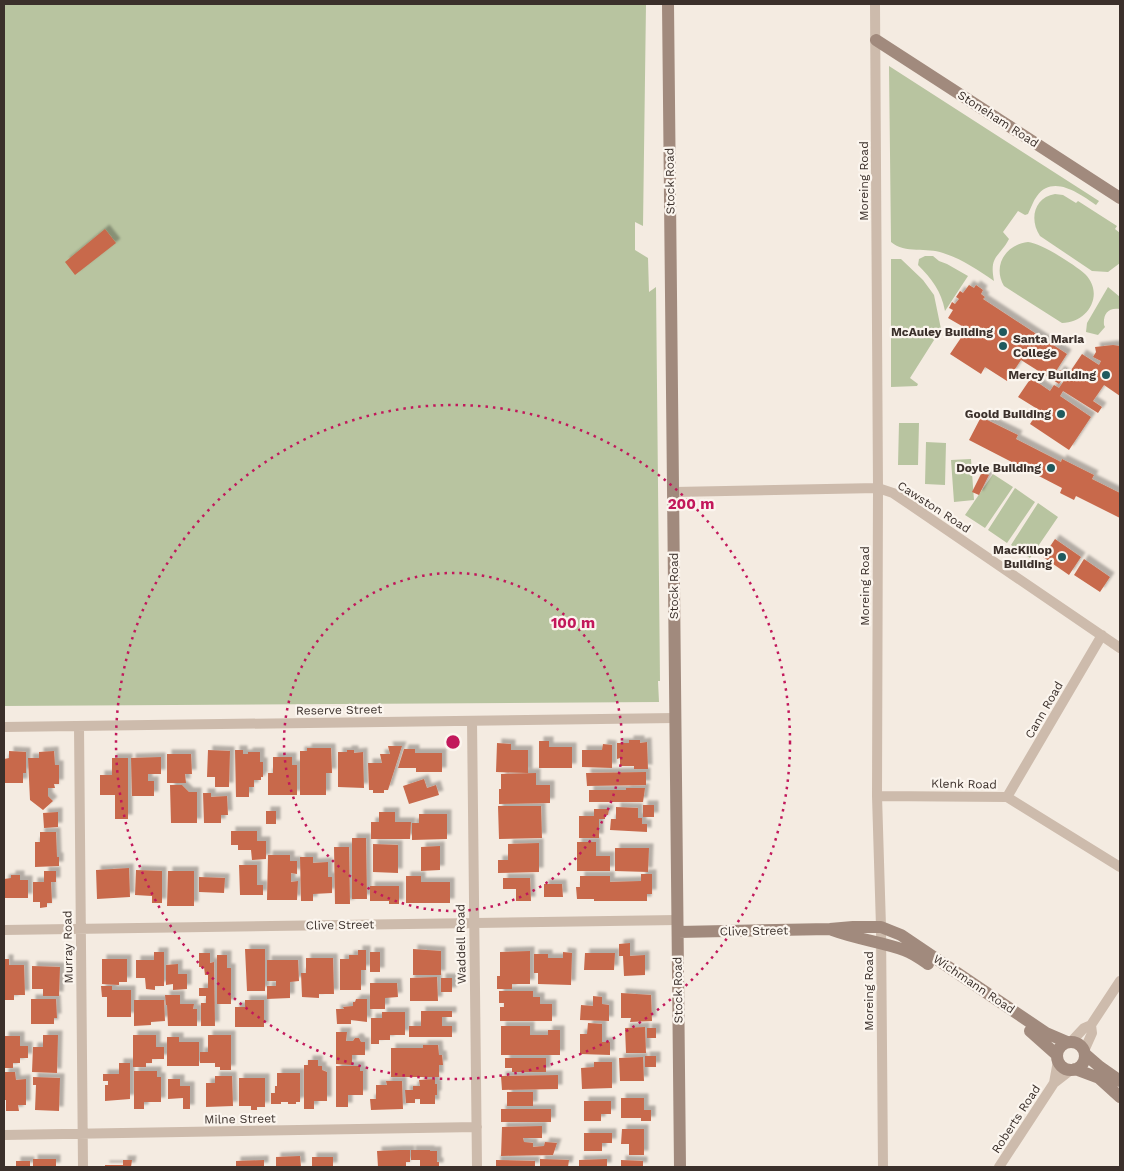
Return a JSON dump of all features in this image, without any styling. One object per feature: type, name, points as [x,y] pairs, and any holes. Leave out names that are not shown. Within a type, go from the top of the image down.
[{"type":"street","name":"Stock Road","points":[[668,4],[680,1167]]},
{"type":"street","name":"Moreing Road","points":[[875,4],[878,488],[877,796],[881,927],[883,1167]]},
{"type":"street","name":"Stoneham Road","points":[[876,40],[1120,198]]},
{"type":"street","name":"Cawston Road","points":[[674,492],[878,488],[892,493],[1120,648]]},
{"type":"street","name":"Cann Road","points":[[1007,797],[1102,635]]},
{"type":"street","name":"Reserve Street","points":[[4,727],[675,718]]},
{"type":"street","name":"Waddell Road","points":[[472,721],[477,1167]]},
{"type":"street","name":"Murray Road","points":[[79,726],[83,1167]]},
{"type":"street","name":"Klenk Road","points":[[877,796],[1007,797],[1120,867]]},
{"type":"street","name":"Clive Street","points":[[4,930],[474,924],[830,930],[853,927],[881,927]]},
{"type":"street","name":"Wichmann Road","points":[[881,927],[901,935],[1046,1033],[1069,1042]]},
{"type":"street","name":"Clive Street","points":[[830,930],[849,937],[866,939],[881,945]]},
{"type":"street","name":"Wichmann Road","points":[[881,945],[906,950],[915,955],[1032,1033],[1058,1058]]},
{"type":"street","points":[[1120,980],[1091,1025],[1084,1028],[1069,1042],[1061,1046],[1058,1058],[1066,1068],[1099,1078],[1120,1097]]},
{"type":"street","points":[[1074,1069],[1083,1063],[1092,1033],[1091,1025]]},
{"type":"street","points":[[1069,1042],[1080,1044],[1085,1052],[1120,1081]]},
{"type":"street","name":"Roberts Road","points":[[1054,1084],[1058,1058]]},
{"type":"street","name":"Roberts Road","points":[[999,1167],[1054,1084],[1074,1069]]},
{"type":"street","name":"Milne Street","points":[[4,1135],[477,1127]]},
{"type":"green space","points":[[4,4],[646,4],[643,226],[635,222],[635,250],[648,258],[649,292],[656,287],[659,702],[4,706]]},
{"type":"green space","points":[[889,66],[1099,201],[1096,205],[1075,192],[1058,186],[1043,190],[1036,198],[1028,214],[1025,215],[1018,211],[1003,232],[1009,239],[994,261],[994,281],[970,265],[950,255],[937,251],[897,246],[891,242]]},
{"type":"green space","points":[[1055,194],[1063,195],[1076,203],[1078,201],[1117,226],[1115,229],[1120,233],[1120,263],[1108,272],[1092,271],[1040,236],[1034,216],[1038,204],[1048,196]]},
{"type":"green space","points":[[1028,242],[1049,250],[1085,274],[1094,290],[1091,306],[1086,313],[1071,322],[1062,323],[1004,286],[1000,271],[1003,257],[1013,247]]},
{"type":"green space","points":[[925,256],[933,256],[968,276],[945,311],[935,286],[918,265],[919,259]]},
{"type":"green space","points":[[891,259],[901,259],[923,280],[934,295],[941,329],[910,378],[918,384],[917,386],[891,387]]},
{"type":"green space","points":[[1108,287],[1120,297],[1120,309],[1112,309],[1107,312],[1104,318],[1105,327],[1098,335],[1086,332],[1087,323]]},
{"type":"green space","points":[[899,423],[919,423],[918,465],[898,465]]},
{"type":"green space","points":[[926,442],[946,443],[945,485],[925,484]]},
{"type":"green space","points":[[971,459],[974,500],[954,502],[951,460]]},
{"type":"green space","points":[[993,474],[1013,487],[985,528],[965,515]]},
{"type":"green space","points":[[1015,488],[1035,502],[1007,543],[988,530]]},
{"type":"green space","points":[[1038,503],[1058,517],[1030,558],[1011,545]]},
{"type":"building","points":[[105,229],[116,243],[75,275],[65,262]]},
{"type":"building","name":"McAuley Building","points":[[969,285],[974,288],[976,285],[983,290],[981,294],[985,297],[983,299],[1067,354],[1051,379],[1021,360],[1007,381],[985,367],[981,374],[950,354],[967,329],[948,318],[953,310],[949,308],[952,302],[955,304],[959,299],[956,297],[960,291],[963,293]]},
{"type":"building","points":[[1120,346],[1120,396],[1104,385],[1093,401],[1102,407],[1098,413],[1063,391],[1060,396],[1091,417],[1069,450],[1030,424],[1039,410],[1018,397],[1031,378],[1050,391],[1054,385],[1059,388],[1082,354],[1099,365],[1101,361],[1093,357],[1096,352],[1095,347]]},
{"type":"building","points":[[1060,370],[1066,374],[1059,384],[1053,380]]},
{"type":"building","name":"Doyle Building","points":[[981,417],[1018,435],[1016,439],[1061,462],[1062,459],[1094,475],[1092,479],[1120,493],[1120,518],[1076,496],[1074,500],[1060,493],[1062,488],[969,440]]},
{"type":"building","points":[[982,472],[989,475],[979,495],[972,492]]},
{"type":"building","name":"MacKillop Building","points":[[1055,539],[1081,557],[1069,575],[1043,557]]},
{"type":"building","points":[[1084,559],[1110,577],[1100,592],[1074,575]]},
{"type":"building","points":[[629,740],[640,740],[640,743],[647,742],[648,769],[620,766],[620,758],[617,759],[617,743],[629,743]]},
{"type":"building","points":[[539,741],[549,741],[549,747],[572,747],[572,768],[539,768]]},
{"type":"building","points":[[497,743],[511,744],[511,750],[528,750],[528,773],[496,772]]},
{"type":"building","points":[[603,744],[612,745],[612,768],[582,767],[582,750],[602,750]]},
{"type":"building","points":[[388,746],[402,746],[388,790],[384,790],[384,793],[373,793],[373,790],[369,790],[368,763],[382,763],[380,754],[390,754]]},
{"type":"building","points":[[307,748],[331,748],[332,773],[326,773],[326,795],[300,795],[300,751],[307,751]]},
{"type":"building","points":[[404,749],[415,749],[415,753],[442,753],[442,772],[416,772],[416,768],[398,768]]},
{"type":"building","points":[[208,750],[230,751],[229,787],[215,787],[215,777],[207,777]]},
{"type":"building","points":[[235,750],[243,750],[243,754],[260,752],[260,762],[263,762],[263,777],[261,777],[261,780],[254,780],[254,787],[249,787],[249,797],[236,797]]},
{"type":"building","points":[[347,750],[354,750],[354,753],[363,752],[364,788],[338,787],[338,752],[347,752]]},
{"type":"building","points":[[9,751],[26,752],[26,773],[23,773],[23,783],[4,783],[4,759],[9,758]]},
{"type":"building","points":[[54,751],[55,765],[59,765],[59,784],[54,784],[55,788],[48,788],[48,796],[53,801],[43,810],[30,800],[28,758],[39,758],[39,752]]},
{"type":"building","points":[[167,754],[191,754],[192,774],[185,774],[186,783],[167,783]]},
{"type":"building","points":[[161,757],[161,774],[148,774],[148,781],[154,781],[154,796],[132,796],[131,758]]},
{"type":"building","points":[[273,757],[292,757],[292,765],[297,765],[297,795],[268,795],[268,773],[273,773]]},
{"type":"building","points":[[112,758],[128,758],[128,819],[115,819],[115,795],[100,795],[100,775],[112,775]]},
{"type":"building","points":[[646,772],[646,785],[587,786],[586,773]]},
{"type":"building","points":[[536,773],[536,785],[550,785],[550,803],[499,804],[501,774]]},
{"type":"building","points":[[424,779],[427,788],[436,785],[439,795],[409,804],[403,786]]},
{"type":"building","points":[[170,785],[182,785],[189,792],[197,792],[197,823],[171,823]]},
{"type":"building","points":[[626,788],[645,788],[643,802],[589,802],[589,790],[626,790]]},
{"type":"building","points":[[203,793],[211,793],[211,797],[227,796],[228,815],[221,815],[221,823],[204,823]]},
{"type":"building","points":[[643,805],[654,805],[654,817],[643,817]]},
{"type":"building","points":[[498,806],[541,806],[542,838],[499,839]]},
{"type":"building","points":[[616,807],[638,808],[638,818],[642,818],[642,824],[647,824],[647,832],[610,830],[611,819],[616,819]]},
{"type":"building","points":[[594,809],[609,809],[605,819],[599,819],[599,838],[579,838],[579,816],[594,816]]},
{"type":"building","points":[[266,811],[276,811],[276,824],[266,824]]},
{"type":"building","points":[[58,812],[58,827],[44,828],[43,813]]},
{"type":"building","points":[[379,812],[395,812],[395,822],[411,822],[410,839],[371,839],[371,822],[379,822]]},
{"type":"building","points":[[419,814],[447,814],[447,839],[412,840],[412,823],[419,823]]},
{"type":"building","points":[[231,831],[257,831],[257,841],[266,841],[266,859],[252,860],[251,850],[238,850],[238,845],[231,845]]},
{"type":"building","points":[[40,832],[56,832],[59,866],[35,867],[35,842],[40,842]]},
{"type":"building","points":[[352,838],[366,838],[367,899],[352,899]]},
{"type":"building","points":[[577,842],[596,842],[596,856],[610,856],[610,871],[577,871]]},
{"type":"building","points":[[539,843],[539,872],[498,873],[498,860],[508,860],[508,844]]},
{"type":"building","points":[[373,844],[398,845],[398,873],[373,872]]},
{"type":"building","points":[[440,846],[440,870],[421,871],[421,847]]},
{"type":"building","points":[[334,847],[349,847],[350,904],[335,904]]},
{"type":"building","points":[[615,848],[649,848],[648,872],[615,871]]},
{"type":"building","points":[[268,855],[290,855],[290,861],[297,861],[297,874],[291,873],[291,882],[298,881],[297,900],[267,900]]},
{"type":"building","points":[[300,857],[313,857],[313,863],[328,862],[328,877],[332,877],[332,893],[313,894],[313,901],[301,901]]},
{"type":"building","points":[[239,865],[257,865],[257,885],[263,885],[263,895],[240,895]]},
{"type":"building","points":[[129,868],[130,897],[97,899],[96,870]]},
{"type":"building","points":[[136,870],[162,871],[162,903],[152,903],[152,896],[135,895]]},
{"type":"building","points":[[44,871],[56,871],[56,882],[51,882],[52,903],[47,903],[47,907],[40,908],[40,902],[33,902],[33,882],[44,882]]},
{"type":"building","points":[[168,871],[194,871],[194,906],[167,906]]},
{"type":"building","points":[[641,874],[652,874],[652,894],[647,894],[647,901],[594,901],[594,899],[577,899],[576,887],[580,887],[580,876],[610,876],[610,882],[641,881]]},
{"type":"building","points":[[11,875],[20,875],[20,880],[28,880],[28,898],[4,898],[4,879],[11,878]]},
{"type":"building","points":[[406,876],[421,876],[421,882],[450,882],[450,903],[406,903]]},
{"type":"building","points":[[199,877],[225,878],[224,893],[199,892]]},
{"type":"building","points":[[503,878],[530,878],[531,901],[516,901],[516,889],[503,889]]},
{"type":"building","points":[[544,884],[562,884],[563,897],[544,897]]},
{"type":"building","points":[[370,886],[399,886],[399,904],[389,904],[389,901],[370,901]]},
{"type":"building","points":[[630,943],[630,956],[645,955],[645,975],[624,976],[623,956],[619,956],[619,944]]},
{"type":"building","points":[[245,949],[265,949],[265,991],[247,991]]},
{"type":"building","points":[[413,949],[441,951],[441,975],[413,975]]},
{"type":"building","points":[[358,950],[366,950],[366,970],[361,970],[361,990],[340,990],[340,959],[349,959],[349,955],[358,955]]},
{"type":"building","points":[[530,951],[530,984],[512,984],[512,989],[497,989],[497,976],[500,976],[500,952]]},
{"type":"building","points":[[154,952],[164,952],[164,986],[155,986],[155,990],[146,989],[145,978],[136,978],[136,960],[154,960]]},
{"type":"building","points":[[370,952],[380,952],[380,972],[370,972]]},
{"type":"building","points":[[563,952],[572,953],[571,985],[538,984],[538,973],[534,973],[534,954],[548,954],[548,958],[563,958]]},
{"type":"building","points":[[199,953],[210,953],[210,963],[214,962],[215,1026],[201,1026],[201,1003],[206,1003],[206,996],[199,996],[199,988],[208,988],[208,975],[205,975],[204,967],[199,967]]},
{"type":"building","points":[[585,953],[615,953],[614,970],[584,970]]},
{"type":"building","points":[[217,955],[227,955],[227,968],[231,968],[231,1004],[217,1004]]},
{"type":"building","points":[[306,958],[333,958],[334,994],[319,994],[319,998],[302,997],[301,973],[306,973]]},
{"type":"building","points":[[4,959],[9,959],[9,965],[24,965],[25,995],[14,995],[14,1000],[4,1000]]},
{"type":"building","points":[[102,959],[127,959],[127,982],[119,982],[119,985],[102,984]]},
{"type":"building","points":[[267,960],[298,960],[299,981],[290,982],[290,998],[267,999],[267,986],[276,986],[276,981],[267,981]]},
{"type":"building","points":[[178,964],[178,974],[187,974],[187,989],[173,990],[173,984],[166,985],[166,965]]},
{"type":"building","points":[[32,966],[60,967],[59,996],[43,996],[43,989],[32,989]]},
{"type":"building","points":[[437,977],[438,1001],[410,1001],[410,978]]},
{"type":"building","points":[[441,978],[452,978],[452,992],[441,992]]},
{"type":"building","points":[[370,983],[397,983],[398,997],[385,998],[385,1009],[370,1009]]},
{"type":"building","points":[[101,986],[112,986],[112,990],[131,990],[131,1017],[107,1017],[107,997],[102,997]]},
{"type":"building","points":[[499,991],[533,991],[533,997],[540,997],[540,1004],[552,1004],[552,1021],[500,1021],[500,1007],[504,1007],[504,1003],[499,1003]]},
{"type":"building","points":[[621,993],[651,995],[652,1021],[630,1022],[631,1018],[621,1018]]},
{"type":"building","points":[[165,995],[180,995],[180,1004],[194,1004],[193,1009],[197,1009],[197,1026],[168,1026]]},
{"type":"building","points":[[593,996],[602,997],[602,1004],[609,1005],[609,1021],[580,1020],[581,1005],[593,1006]]},
{"type":"building","points":[[31,999],[56,999],[57,1018],[54,1018],[54,1024],[31,1024]]},
{"type":"building","points":[[356,999],[367,999],[367,1022],[351,1020],[351,1024],[337,1024],[336,1009],[353,1006],[353,1002]]},
{"type":"building","points":[[134,1000],[164,1000],[165,1021],[151,1022],[151,1025],[134,1026]]},
{"type":"building","points":[[245,1000],[264,1000],[264,1027],[235,1027],[235,1007],[245,1007]]},
{"type":"building","points":[[421,1011],[452,1011],[452,1017],[442,1017],[442,1026],[452,1026],[452,1037],[409,1037],[409,1026],[421,1026]]},
{"type":"building","points":[[382,1012],[405,1012],[405,1035],[390,1035],[390,1040],[379,1040],[379,1044],[371,1044],[371,1018],[382,1018]]},
{"type":"building","points":[[588,1023],[602,1024],[602,1042],[610,1042],[610,1055],[580,1054],[580,1034],[587,1034]]},
{"type":"building","points":[[501,1026],[530,1026],[530,1035],[548,1035],[548,1030],[560,1030],[560,1055],[501,1055]]},
{"type":"building","points":[[645,1027],[646,1053],[626,1053],[625,1028]]},
{"type":"building","points":[[647,1028],[656,1028],[656,1038],[647,1038]]},
{"type":"building","points":[[336,1032],[347,1032],[346,1041],[353,1041],[355,1038],[359,1038],[361,1042],[365,1042],[365,1055],[352,1055],[352,1065],[336,1064]]},
{"type":"building","points":[[43,1035],[58,1035],[57,1073],[32,1072],[33,1047],[43,1047]]},
{"type":"building","points":[[133,1035],[156,1035],[156,1047],[164,1047],[164,1059],[152,1059],[152,1063],[146,1063],[146,1067],[133,1067]]},
{"type":"building","points":[[208,1035],[231,1035],[231,1070],[220,1070],[220,1067],[215,1067],[215,1063],[200,1063],[200,1052],[208,1052]]},
{"type":"building","points":[[4,1036],[20,1036],[20,1046],[28,1046],[28,1058],[20,1058],[20,1063],[13,1063],[13,1068],[4,1068]]},
{"type":"building","points":[[167,1037],[179,1037],[179,1042],[199,1042],[199,1066],[167,1066]]},
{"type":"building","points":[[423,1045],[438,1045],[443,1065],[439,1065],[439,1077],[391,1077],[391,1048],[423,1048]]},
{"type":"building","points":[[645,1056],[656,1056],[656,1067],[645,1067]]},
{"type":"building","points":[[643,1057],[644,1081],[620,1081],[619,1058]]},
{"type":"building","points":[[505,1058],[546,1058],[546,1072],[512,1072],[512,1068],[505,1068]]},
{"type":"building","points":[[308,1060],[318,1060],[318,1066],[322,1066],[322,1070],[327,1072],[327,1101],[314,1101],[314,1109],[304,1109],[304,1065],[308,1065]]},
{"type":"building","points":[[594,1062],[612,1062],[612,1088],[582,1089],[581,1068],[594,1067]]},
{"type":"building","points":[[119,1063],[130,1063],[130,1099],[105,1101],[105,1085],[108,1085],[108,1081],[103,1081],[103,1074],[119,1074]]},
{"type":"building","points":[[336,1066],[360,1066],[360,1071],[363,1071],[363,1095],[348,1095],[348,1107],[336,1107]]},
{"type":"building","points":[[134,1071],[157,1071],[157,1077],[161,1077],[161,1102],[144,1102],[144,1109],[134,1109]]},
{"type":"building","points":[[4,1072],[15,1072],[16,1080],[26,1079],[26,1105],[18,1105],[19,1111],[6,1111]]},
{"type":"building","points":[[277,1073],[300,1073],[300,1102],[296,1102],[296,1104],[281,1102],[281,1104],[271,1104],[271,1093],[275,1093],[275,1086],[277,1086]]},
{"type":"building","points":[[558,1075],[558,1089],[502,1090],[501,1076]]},
{"type":"building","points":[[215,1076],[232,1076],[233,1106],[206,1107],[206,1083],[215,1083]]},
{"type":"building","points":[[33,1077],[60,1078],[59,1111],[35,1110],[36,1085],[33,1085]]},
{"type":"building","points":[[239,1078],[265,1078],[265,1107],[257,1107],[257,1110],[251,1110],[251,1106],[239,1106]]},
{"type":"building","points":[[168,1079],[180,1079],[180,1086],[190,1086],[190,1109],[183,1109],[183,1098],[168,1099]]},
{"type":"building","points":[[435,1079],[437,1095],[435,1095],[435,1104],[420,1104],[420,1099],[415,1099],[415,1103],[406,1103],[405,1090],[413,1090],[413,1086],[420,1086],[419,1080]]},
{"type":"building","points":[[386,1081],[402,1081],[403,1109],[371,1110],[370,1099],[376,1099],[376,1085],[387,1085]]},
{"type":"building","points":[[507,1092],[533,1092],[533,1106],[507,1106]]},
{"type":"building","points":[[621,1098],[644,1098],[644,1110],[651,1110],[651,1121],[641,1121],[641,1118],[621,1118]]},
{"type":"building","points":[[584,1101],[611,1101],[611,1114],[601,1114],[601,1121],[584,1121]]},
{"type":"building","points":[[501,1109],[551,1109],[551,1122],[501,1122]]},
{"type":"building","points":[[542,1126],[542,1138],[523,1138],[524,1142],[533,1143],[533,1147],[544,1146],[545,1142],[557,1143],[553,1155],[501,1156],[502,1127]]},
{"type":"building","points":[[622,1129],[644,1129],[644,1155],[629,1155],[629,1144],[621,1144]]},
{"type":"building","points":[[584,1133],[612,1133],[612,1143],[602,1143],[602,1151],[584,1151]]},
{"type":"building","points":[[410,1150],[410,1162],[406,1162],[406,1166],[378,1167],[377,1151]]},
{"type":"building","points":[[411,1150],[437,1151],[439,1167],[420,1167],[420,1160],[411,1160]]},
{"type":"building","points":[[300,1156],[301,1167],[276,1167],[276,1157]]},
{"type":"building","points":[[312,1157],[333,1157],[333,1167],[312,1167]]},
{"type":"building","points":[[33,1159],[56,1159],[56,1167],[33,1167]]},
{"type":"building","points":[[540,1159],[569,1160],[568,1167],[540,1167]]},
{"type":"building","points":[[607,1159],[607,1167],[579,1167],[579,1160]]},
{"type":"building","points":[[123,1160],[132,1160],[131,1167],[105,1167],[105,1165],[123,1165]]},
{"type":"building","points":[[264,1160],[264,1167],[236,1167],[236,1161]]},
{"type":"building","points":[[496,1160],[535,1161],[535,1167],[496,1167]]},
{"type":"building","points":[[621,1160],[643,1161],[643,1167],[621,1167]]},
{"type":"building","points":[[16,1161],[30,1161],[30,1167],[16,1167]]},
{"type":"place","name":"McAuley Building","points":[[1003,332]]},
{"type":"place","name":"Santa Maria College","points":[[1003,346]]},
{"type":"place","name":"Mercy Building","points":[[1106,375]]},
{"type":"place","name":"Goold Building","points":[[1061,414]]},
{"type":"place","name":"Doyle Building","points":[[1051,468]]},
{"type":"place","name":"MacKillop Building","points":[[1062,557]]}]
